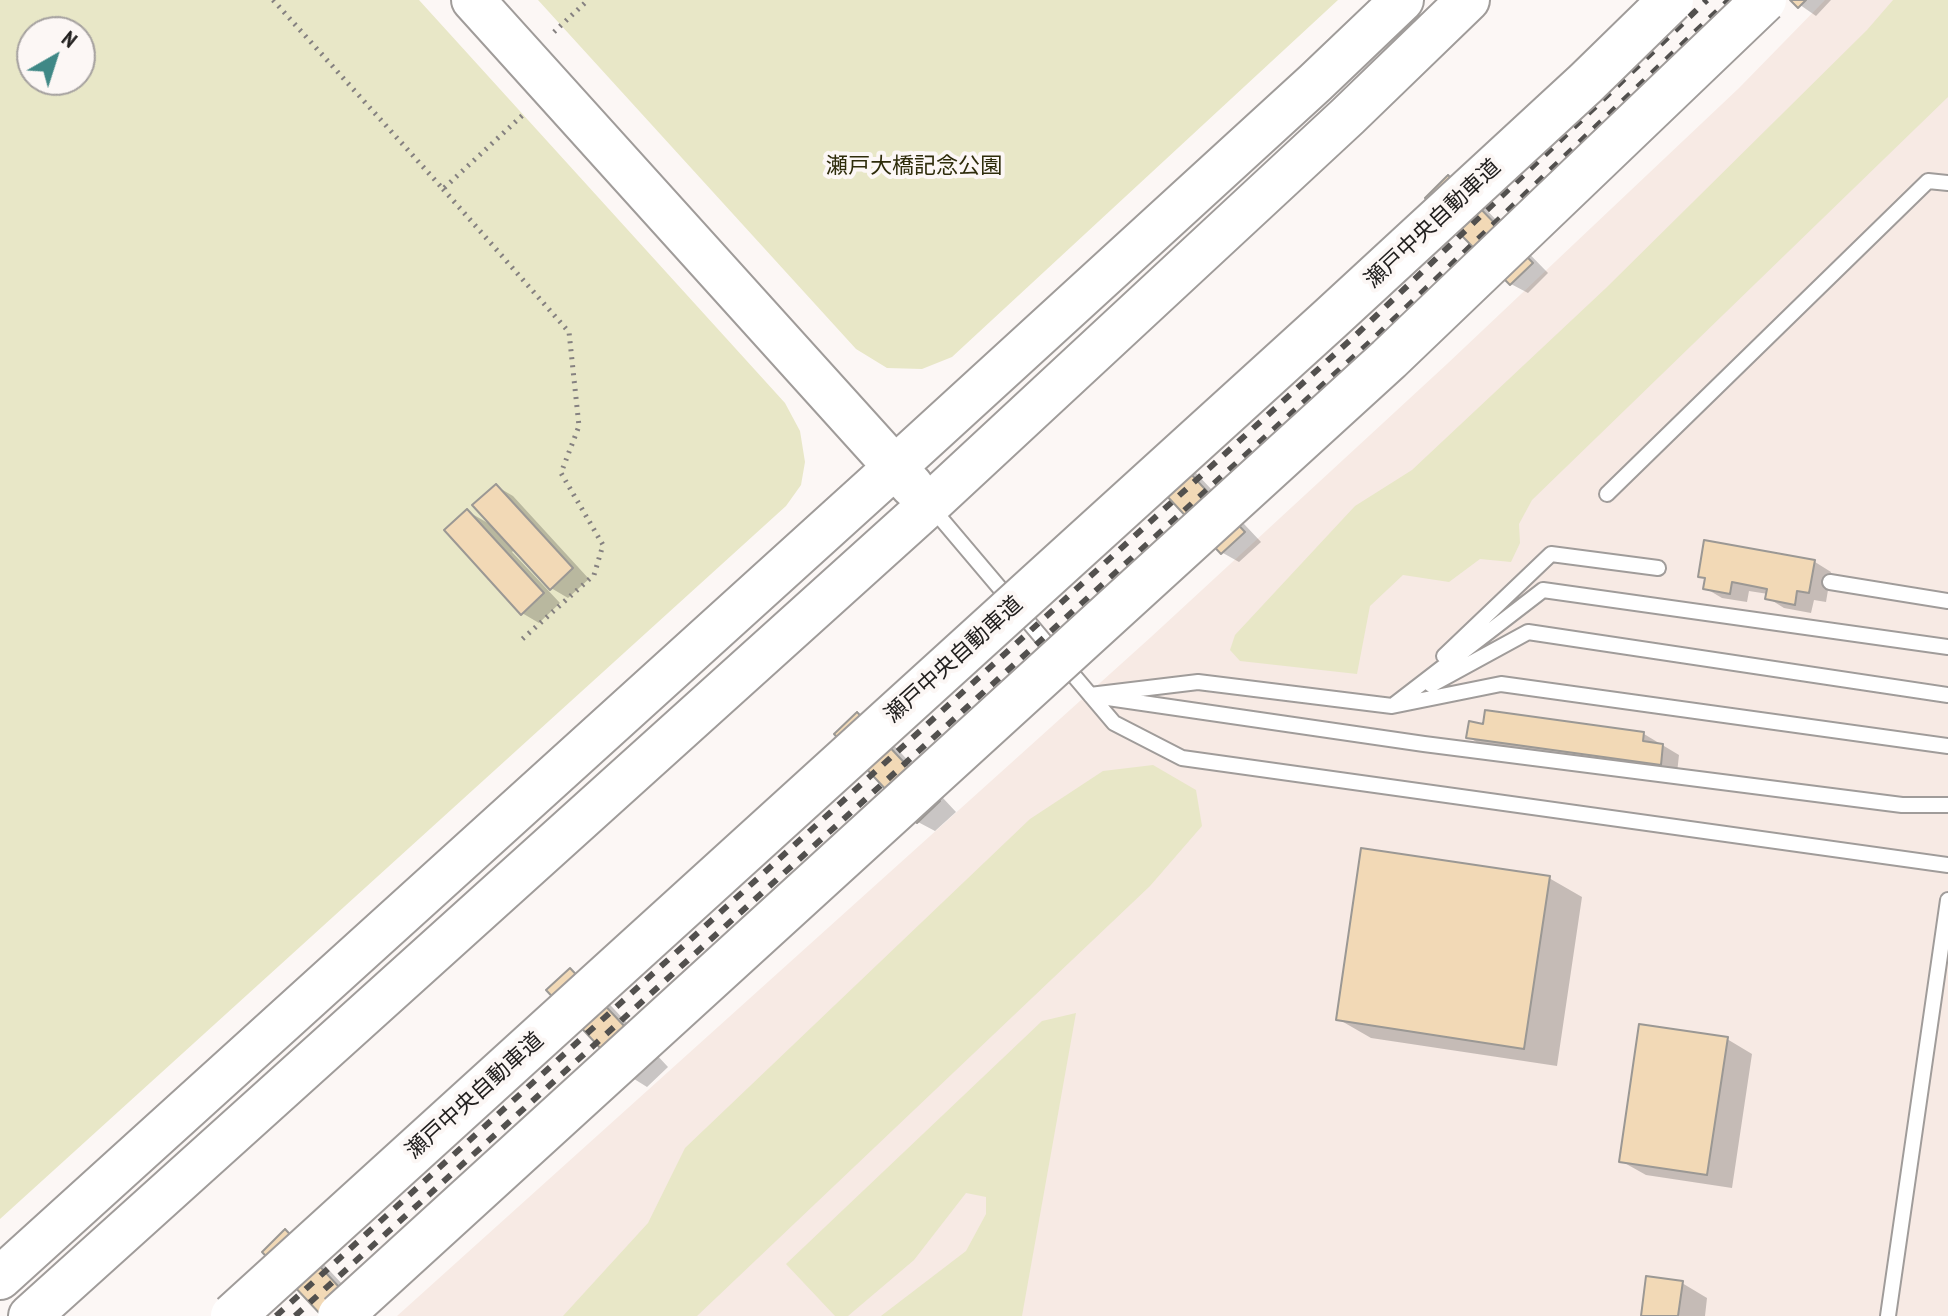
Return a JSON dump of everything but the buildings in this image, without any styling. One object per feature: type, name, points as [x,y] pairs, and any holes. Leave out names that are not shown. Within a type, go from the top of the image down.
[{"type":"highway","name":"瀬戸中央自動車道","points":[[233,1316],[1353,297],[1586,83],[1671,0]]},
{"type":"highway","points":[[340,1316],[1389,359],[1764,0]]},
{"type":"street","points":[[473,0],[929,505]]},
{"type":"street","points":[[0,1278],[895,467],[1402,0]]},
{"type":"street","points":[[30,1316],[929,505],[1348,116],[1468,0]]},
{"type":"lane","points":[[1607,494],[1928,181],[1948,183]]},
{"type":"lane","points":[[929,505],[1114,723],[1182,758],[1948,865]]},
{"type":"lane","points":[[1392,706],[1551,554],[1658,568]]},
{"type":"lane","points":[[1830,582],[1948,601]]},
{"type":"lane","points":[[1392,706],[1543,590],[1948,647]]},
{"type":"lane","points":[[1392,706],[1528,632],[1948,695]]},
{"type":"lane","points":[[1090,695],[1198,682],[1392,706],[1501,684],[1948,746]]},
{"type":"lane","points":[[1090,695],[1424,744],[1902,805],[1948,805]]},
{"type":"lane","points":[[1888,1316],[1948,900]]},
{"type":"path","points":[[273,0],[569,332],[579,426],[561,473],[603,545],[594,575],[519,642]]},
{"type":"path","points":[[553,33],[588,0]]},
{"type":"path","points":[[443,189],[529,109]]},
{"type":"shaded area","points":[[1825,0],[1948,0],[1948,1316],[397,1316],[1151,637],[1447,364],[1739,88]]},
{"type":"green space","points":[[0,0],[419,0],[785,403],[800,431],[805,462],[801,485],[786,506],[0,1219]]},
{"type":"green space","name":"瀬戸大橋記念公園","points":[[538,0],[1338,0],[952,357],[922,369],[887,368],[856,349]]},
{"type":"green space","points":[[1893,0],[1948,0],[1948,97],[1532,500],[1519,524],[1520,543],[1511,562],[1480,559],[1449,582],[1403,575],[1370,606],[1357,674],[1240,661],[1230,650],[1235,635],[1355,506],[1412,470],[1606,288],[1867,30]]},
{"type":"green space","points":[[1153,765],[1196,790],[1202,826],[1150,886],[697,1316],[563,1316],[648,1223],[685,1148],[1030,819],[1103,771]]},
{"type":"green space","points":[[1076,1013],[1022,1316],[881,1316],[966,1251],[986,1214],[986,1197],[966,1193],[914,1260],[848,1316],[835,1316],[786,1264],[1042,1021]]},
{"type":"railway","points":[[276,1316],[1358,333],[1707,0]]},
{"type":"railway","points":[[295,1316],[1368,344],[1729,0]]}]
